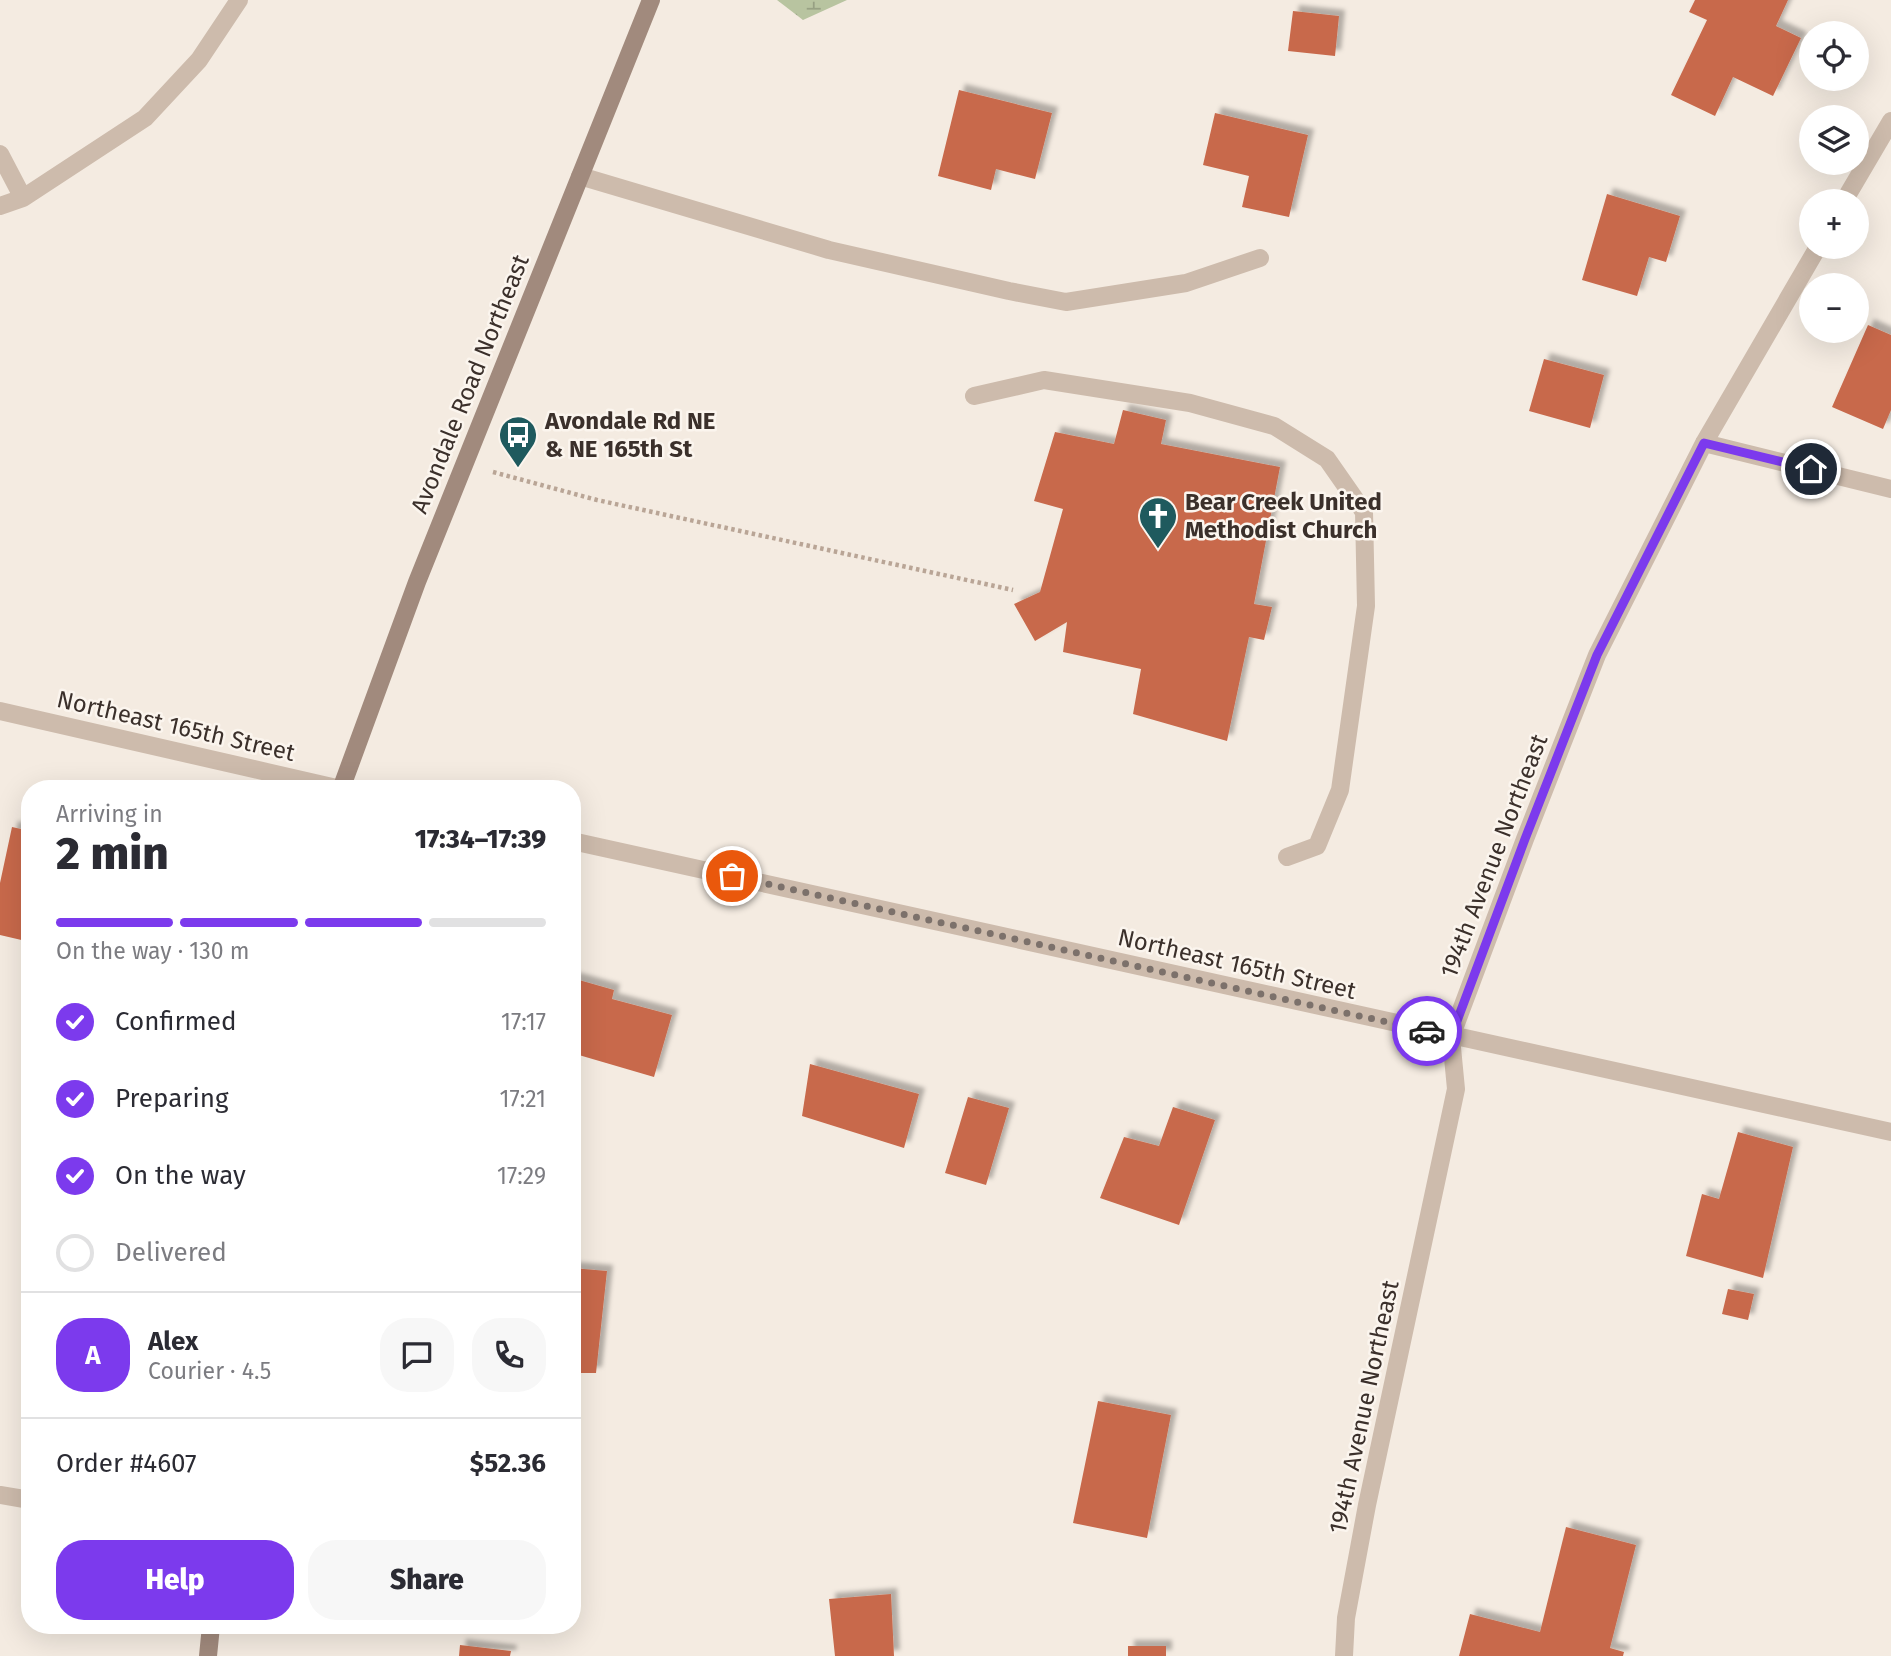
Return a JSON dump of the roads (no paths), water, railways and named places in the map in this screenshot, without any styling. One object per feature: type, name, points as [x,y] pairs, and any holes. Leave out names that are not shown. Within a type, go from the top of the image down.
[{"type":"main road","name":"Avondale Road Northeast","points":[[344,780],[417,582],[651,0]]},
{"type":"main road","points":[[208,1656],[210,1634]]},
{"type":"street","points":[[0,206],[23,198],[145,118],[199,60],[239,0]]},
{"type":"street","points":[[1851,189],[1891,121]]},
{"type":"street","points":[[0,154],[23,198]]},
{"type":"street","points":[[579,176],[829,250],[1066,302],[1186,284],[1260,258]]},
{"type":"street","name":"194th Avenue Northeast","points":[[1344,1656],[1346,1618],[1367,1505],[1457,1089],[1451,1037],[1597,655],[1704,443],[1811,259]]},
{"type":"street","points":[[974,396],[1044,380],[1190,403],[1274,426],[1327,459],[1364,512],[1366,606],[1340,790],[1317,846],[1287,857]]},
{"type":"street","points":[[1704,443],[1891,489]]},
{"type":"street","name":"Northeast 165th Street","points":[[0,711],[302,780]]},
{"type":"street","name":"Northeast 165th Street","points":[[581,843],[1891,1132]]},
{"type":"street","points":[[0,1495],[21,1498]]},
{"type":"place","name":"Avondale Rd NE & NE 165th St","points":[[518,469]]},
{"type":"place","name":"Bear Creek United Methodist Church","points":[[1158,550]]}]
